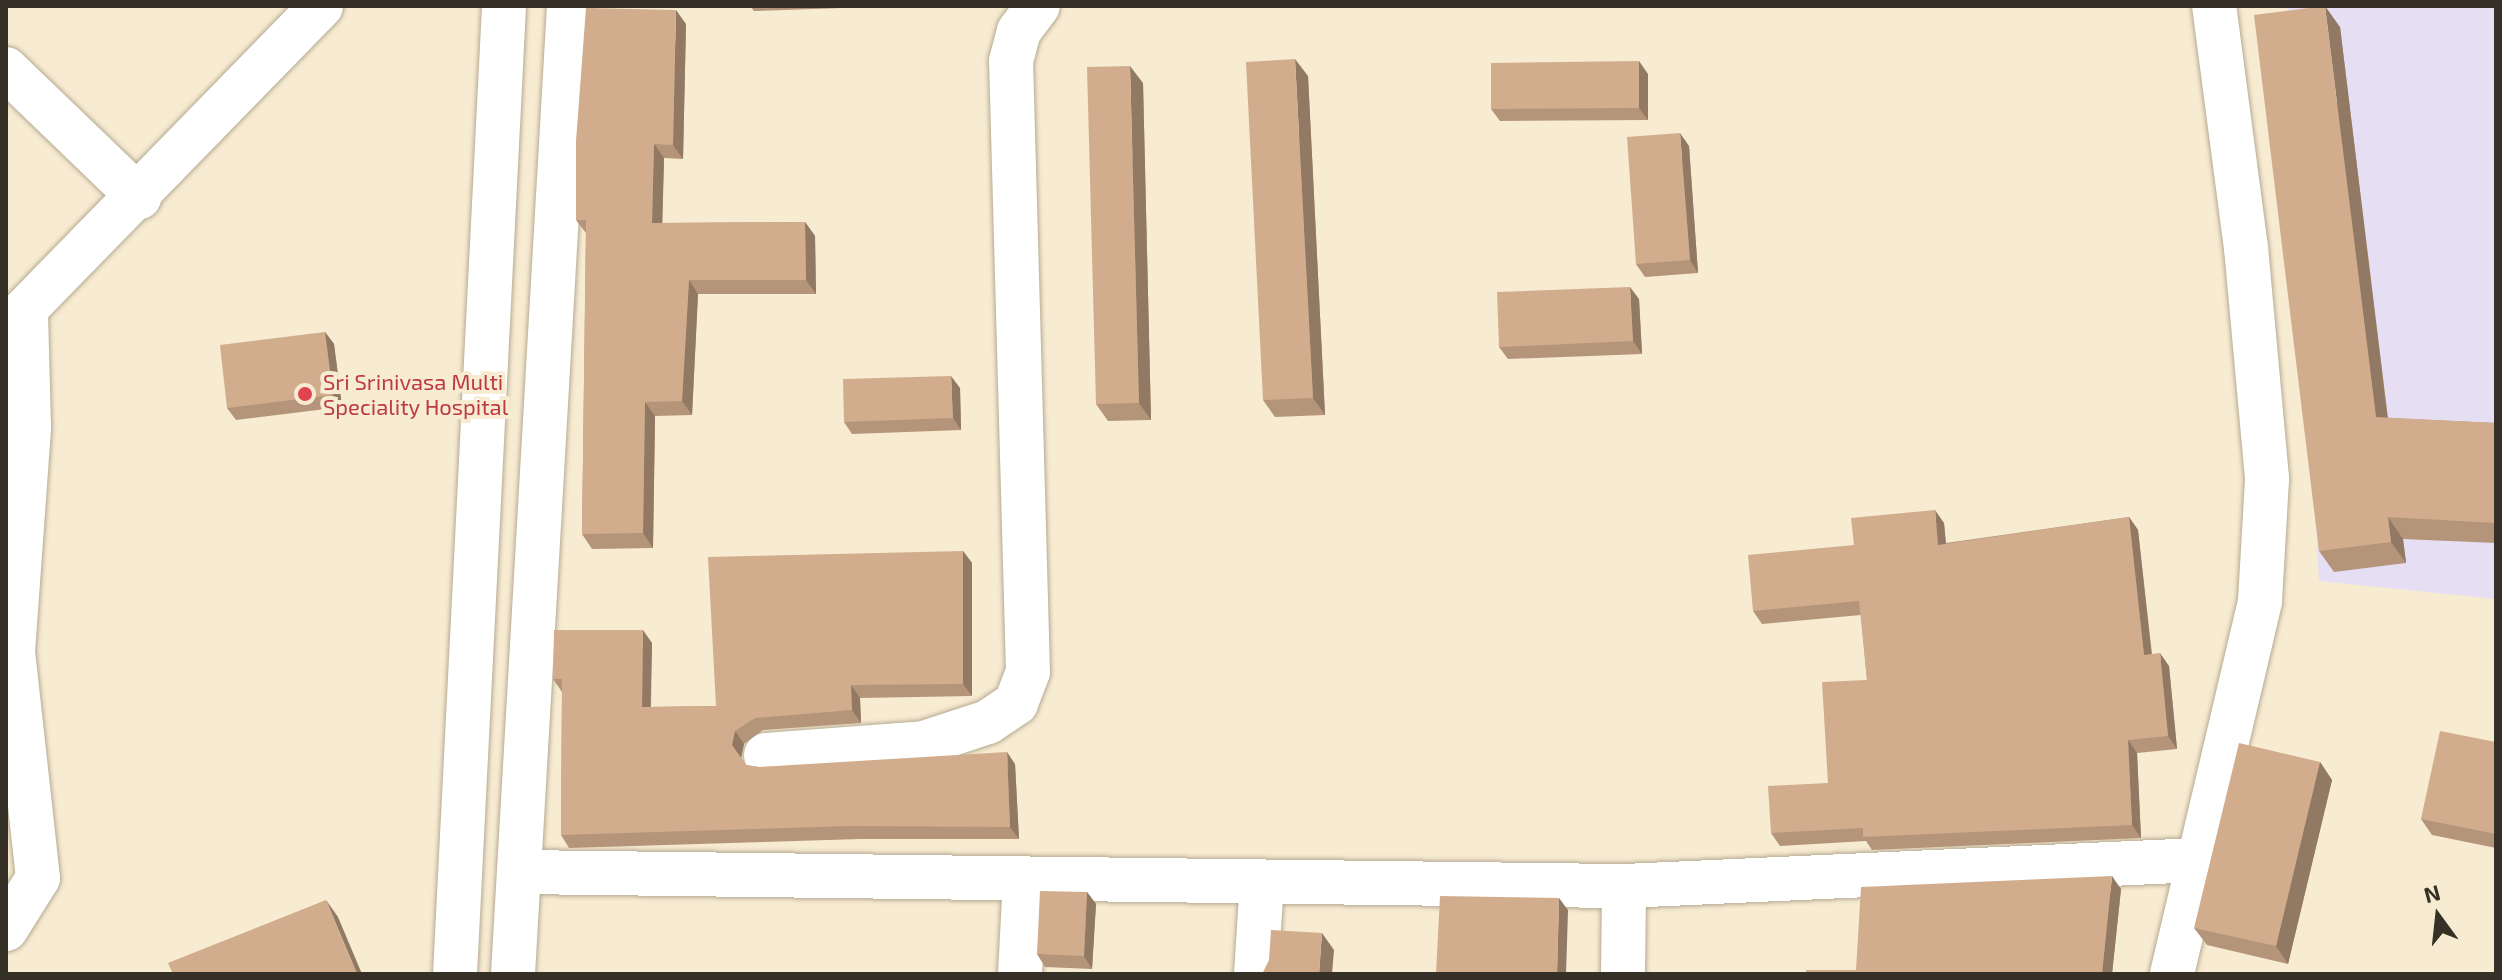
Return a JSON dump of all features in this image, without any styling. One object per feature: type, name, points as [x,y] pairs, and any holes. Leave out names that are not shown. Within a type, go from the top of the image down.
[{"type":"main road","points":[[6,929],[38,878],[13,652],[29,427],[16,319],[139,197],[321,6]]},
{"type":"main road","points":[[455,974],[504,6]]},
{"type":"main road","points":[[513,974],[569,6]]},
{"type":"main road","points":[[766,755],[924,743],[988,722],[1016,703],[1028,672],[1011,61],[1019,31],[1038,6]]},
{"type":"main road","points":[[2172,974],[2260,601],[2267,478],[2246,248],[2214,6]]},
{"type":"main road","points":[[6,69],[139,197]]},
{"type":"main road","points":[[519,872],[1624,886],[2198,860]]},
{"type":"main road","points":[[1020,974],[1025,879]]},
{"type":"main road","points":[[1256,974],[1262,882]]},
{"type":"main road","points":[[1623,974],[1624,886]]},
{"type":"shaded area","points":[[2287,6],[2496,6],[2496,599],[2319,581]]},
{"type":"building","points":[[2325,6],[2376,417],[2496,423],[2496,523],[2388,517],[2391,542],[2319,551],[2254,15]]},
{"type":"building","points":[[586,8],[676,10],[673,145],[654,144],[652,223],[805,222],[806,280],[689,280],[682,401],[645,402],[643,533],[582,534],[586,220],[576,220],[576,141]]},
{"type":"building","points":[[1295,59],[1313,398],[1263,400],[1246,62]]},
{"type":"building","points":[[1639,61],[1639,108],[1491,109],[1491,63]]},
{"type":"building","points":[[1130,66],[1139,403],[1096,404],[1087,67]]},
{"type":"building","points":[[1680,133],[1690,260],[1636,264],[1627,137]]},
{"type":"building","points":[[1630,287],[1633,341],[1499,347],[1497,292]]},
{"type":"building","points":[[325,332],[333,395],[227,408],[220,345]]},
{"type":"building","points":[[951,376],[953,418],[844,422],[843,379]]},
{"type":"building","points":[[1935,510],[1938,545],[2129,517],[2144,655],[2160,653],[2168,736],[2128,740],[2132,825],[1863,837],[1863,828],[1771,833],[1768,786],[1828,783],[1822,682],[1867,680],[1859,601],[1753,611],[1748,555],[1854,545],[1851,518]]},
{"type":"building","points":[[963,551],[963,684],[851,685],[852,710],[755,718],[735,731],[732,745],[746,765],[759,767],[1007,752],[1010,827],[851,826],[561,835],[562,679],[553,679],[554,630],[643,630],[642,707],[716,706],[708,557]]},
{"type":"building","points":[[2440,731],[2496,742],[2496,834],[2421,819]]},
{"type":"building","points":[[2239,743],[2320,762],[2276,946],[2194,928]]},
{"type":"building","points":[[2112,876],[2102,974],[1806,974],[1806,970],[1856,970],[1861,887]]},
{"type":"building","points":[[1040,891],[1087,892],[1084,956],[1037,954]]},
{"type":"building","points":[[1440,896],[1559,898],[1557,974],[1436,974]]},
{"type":"building","points":[[326,900],[357,974],[173,974],[168,963]]},
{"type":"building","points":[[1271,930],[1322,933],[1319,974],[1262,974],[1269,960]]},
{"type":"place","name":"Sri Srinivasa Multi Speciality Hospital","points":[[305,394]]}]
